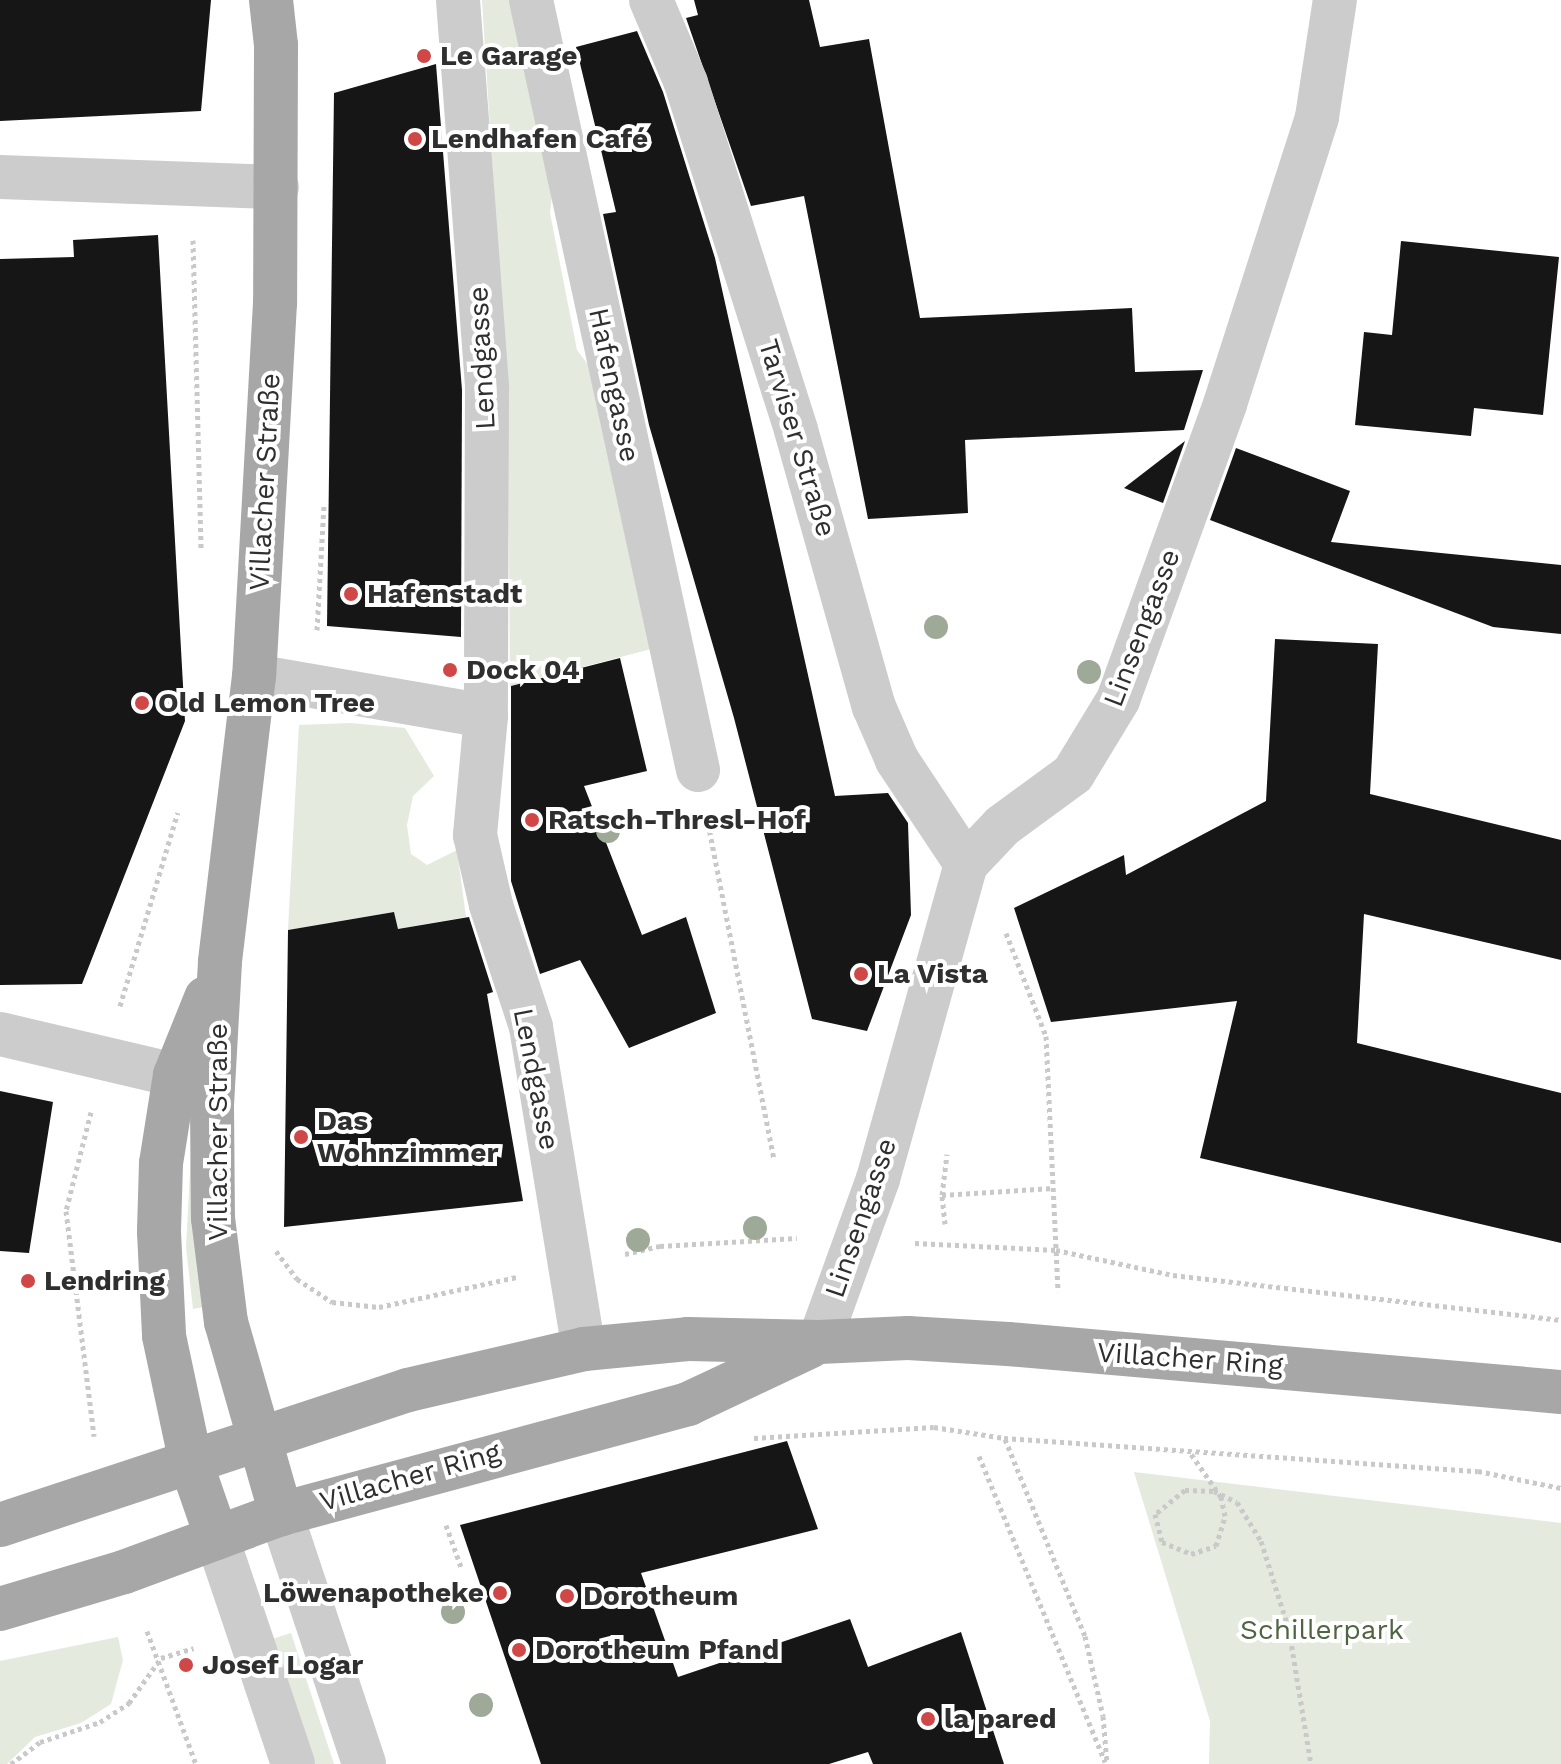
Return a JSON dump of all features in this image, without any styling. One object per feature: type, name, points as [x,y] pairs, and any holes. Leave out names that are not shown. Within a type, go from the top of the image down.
[{"type":"main road","name":"Villacher Straße","points":[[271,0],[277,187],[254,676],[220,962],[213,1218],[226,1322],[281,1514]]},
{"type":"main road","name":"Villacher Straße","points":[[217,1538],[191,1463],[164,1336],[159,1232],[161,1163],[175,1075],[220,962]]},
{"type":"main road","name":"Villacher Ring","points":[[0,1525],[408,1390],[584,1349],[688,1339],[819,1342],[908,1338],[1561,1392]]},
{"type":"main road","name":"Villacher Ring","points":[[0,1609],[281,1514],[688,1404],[819,1342]]},
{"type":"street","name":"Lendgasse","points":[[458,0],[487,389],[486,716],[475,835],[491,905],[531,1027],[554,1183],[572,1265],[584,1349]]},
{"type":"street","name":"Hafengasse","points":[[531,0],[698,770]]},
{"type":"street","name":"Tarviser Straße","points":[[651,0],[686,83],[796,430],[874,707],[897,760],[966,864]]},
{"type":"street","name":"Linsengasse","points":[[819,1342],[853,1240],[878,1179],[966,864],[1002,826],[1073,774],[1118,700],[1225,404],[1317,117],[1335,0]]},
{"type":"street","points":[[0,177],[277,187]]},
{"type":"street","points":[[254,676],[486,716]]},
{"type":"street","points":[[0,1034],[175,1075]]},
{"type":"street","points":[[281,1514],[364,1764]]},
{"type":"street","points":[[217,1538],[293,1764]]},
{"type":"path","points":[[179,230],[193,238],[202,565]]},
{"type":"path","points":[[698,770],[774,1160]]},
{"type":"path","points":[[92,1442],[96,1431],[66,1211],[104,1058],[179,810]]},
{"type":"path","points":[[1001,921],[1046,1036],[1060,1349]]},
{"type":"path","points":[[942,1195],[1054,1188]]},
{"type":"path","points":[[297,1279],[332,1302],[379,1307],[660,1246],[768,1237],[1056,1250],[1173,1275],[1561,1320]]},
{"type":"path","points":[[1106,1764],[1103,1716],[1085,1636],[1004,1438],[1478,1471],[1561,1488]]},
{"type":"path","points":[[1188,1450],[1221,1497],[1225,1516],[1216,1546],[1191,1554],[1162,1542],[1155,1514],[1185,1490],[1214,1491],[1237,1502],[1261,1541],[1289,1630],[1311,1764]]},
{"type":"path","points":[[979,1456],[1106,1764]]},
{"type":"path","points":[[147,1631],[161,1658],[196,1764]]},
{"type":"path","points":[[11,1764],[40,1742],[100,1722],[129,1703],[161,1658],[195,1647]]},
{"type":"green space","points":[[482,0],[513,0],[553,186],[550,213],[577,350],[592,370],[651,649],[510,686],[508,417]]},
{"type":"green space","points":[[350,723],[405,728],[434,776],[413,796],[407,825],[411,854],[427,865],[457,850],[466,917],[398,929],[394,912],[288,930],[299,725]]},
{"type":"green space","points":[[191,1153],[215,1305],[193,1309],[186,1247]]},
{"type":"green space","name":"Schillerpark","points":[[1134,1472],[1561,1523],[1561,1764],[1209,1764],[1210,1721]]},
{"type":"green space","points":[[291,1633],[334,1764],[314,1764],[272,1639]]},
{"type":"green space","points":[[118,1637],[123,1660],[111,1704],[81,1723],[35,1737],[7,1764],[0,1764],[0,1661]]},
{"type":"building","points":[[0,0],[211,0],[201,111],[0,121]]},
{"type":"building","points":[[694,0],[809,0],[820,47],[869,39],[920,318],[1132,308],[1135,372],[1203,370],[1184,430],[965,440],[968,513],[868,519],[804,196],[751,206],[686,18],[698,15]]},
{"type":"building","points":[[637,31],[663,92],[715,258],[835,796],[888,793],[908,823],[911,915],[867,1031],[812,1019],[734,718],[649,425],[603,214],[616,212],[576,47]]},
{"type":"building","points":[[436,64],[462,390],[461,637],[327,626],[334,93]]},
{"type":"building","points":[[158,235],[185,721],[82,984],[0,985],[0,259],[74,257],[73,240]]},
{"type":"building","points":[[1401,241],[1559,257],[1543,415],[1474,408],[1471,436],[1355,425],[1364,332],[1392,335]]},
{"type":"building","points":[[1185,441],[1163,503],[1124,488]]},
{"type":"building","points":[[1236,448],[1350,491],[1331,542],[1561,565],[1561,634],[1493,627],[1210,520]]},
{"type":"building","points":[[1275,639],[1378,644],[1370,794],[1561,840],[1561,960],[1364,914],[1357,1043],[1561,1093],[1561,1243],[1200,1158],[1237,1001],[1051,1022],[1014,908],[1124,855],[1126,875],[1266,801]]},
{"type":"building","name":"Ratsch-Thresl-Hof","points":[[620,658],[647,771],[584,786],[642,935],[686,917],[716,1013],[629,1048],[580,960],[540,974],[511,881],[511,686]]},
{"type":"building","points":[[394,912],[398,929],[469,917],[493,992],[487,994],[523,1201],[284,1227],[288,930]]},
{"type":"building","points":[[0,1091],[53,1102],[29,1253],[0,1251]]},
{"type":"building","name":"Dorotheum","points":[[787,1441],[818,1529],[641,1573],[678,1677],[850,1619],[868,1667],[961,1632],[1004,1764],[873,1764],[868,1752],[829,1764],[541,1764],[460,1525]]},
{"type":"place","name":"Le Garage","points":[[424,56]]},
{"type":"place","name":"Lendhafen Café","points":[[415,139]]},
{"type":"place","name":"Hafenstadt","points":[[351,594]]},
{"type":"place","name":"Dock 04","points":[[450,670]]},
{"type":"place","name":"Old Lemon Tree","points":[[142,703]]},
{"type":"place","name":"Ratsch-Thresl-Hof","points":[[532,820]]},
{"type":"place","name":"La Vista","points":[[861,974]]},
{"type":"place","name":"Das Wohnzimmer","points":[[301,1137]]},
{"type":"place","name":"Lendring","points":[[28,1281]]},
{"type":"place","name":"Löwenapotheke","points":[[500,1593]]},
{"type":"place","name":"Dorotheum","points":[[567,1596]]},
{"type":"place","name":"Dorotheum Pfand","points":[[519,1650]]},
{"type":"place","name":"Josef Logar","points":[[186,1665]]},
{"type":"place","name":"la pared","points":[[928,1719]]}]
